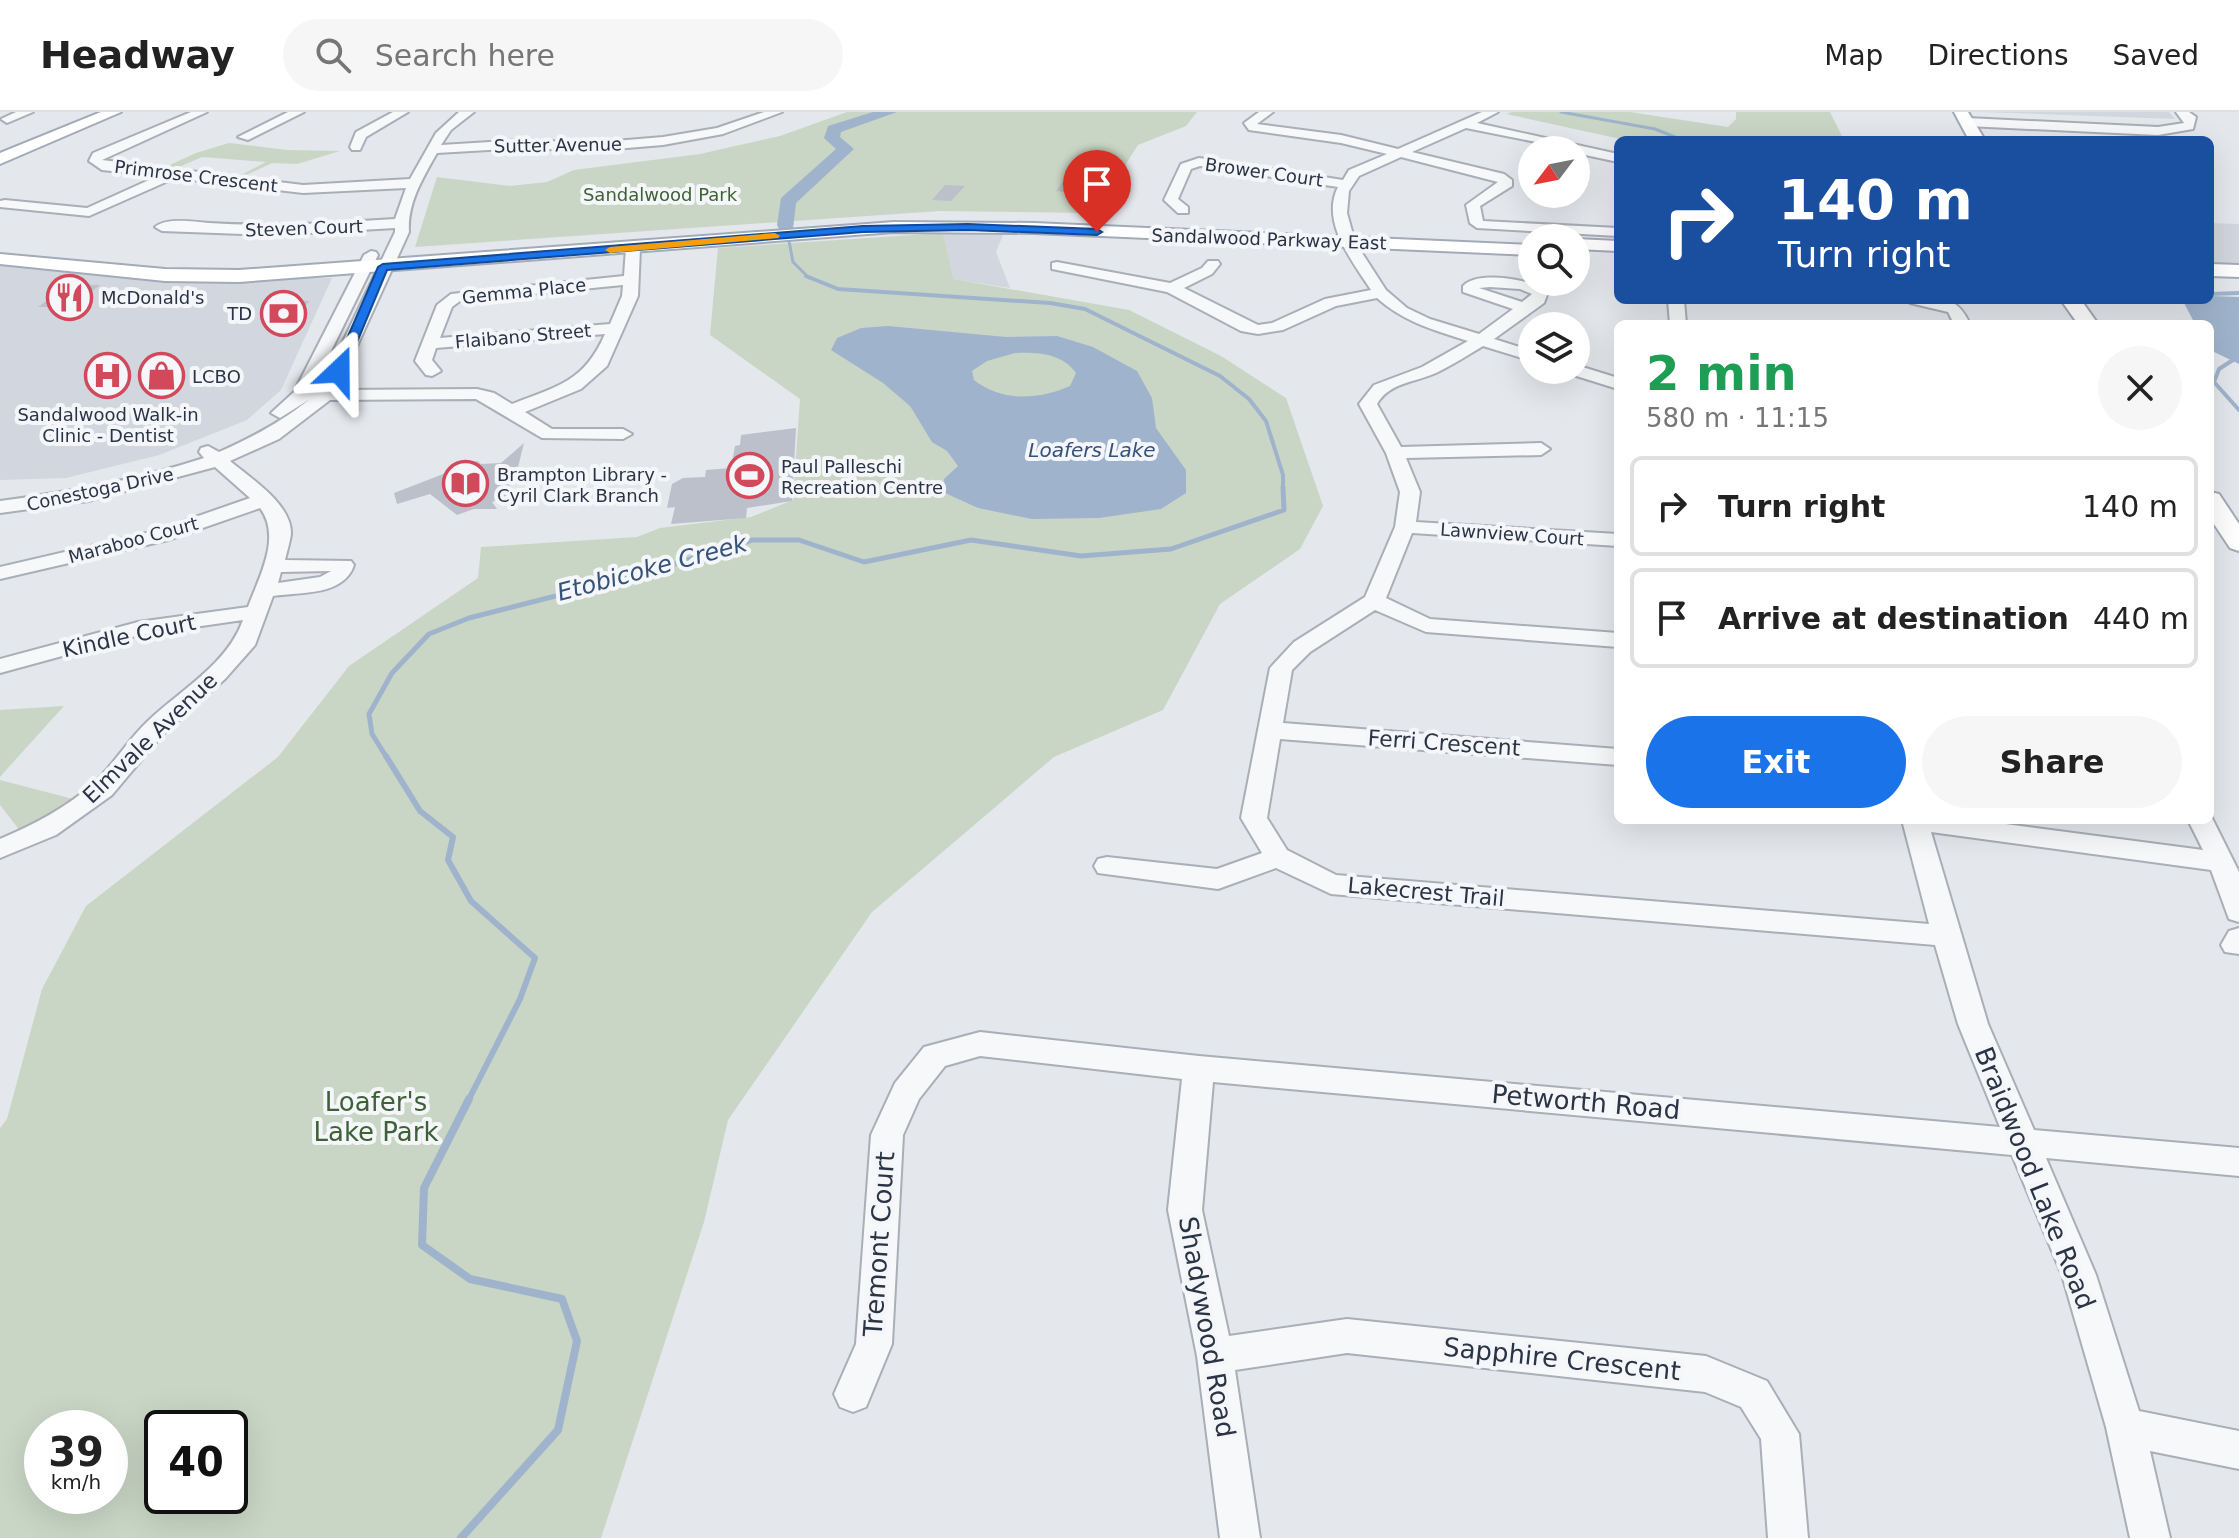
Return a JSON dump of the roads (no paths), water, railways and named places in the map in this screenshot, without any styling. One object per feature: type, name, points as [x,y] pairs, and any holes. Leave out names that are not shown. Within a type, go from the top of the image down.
[{"type":"main road","points":[[0,159],[114,112]]},
{"type":"main road","points":[[1964,117],[1975,136]]},
{"type":"main road","name":"Sandalwood Parkway East","points":[[0,245],[196,264],[265,264],[376,262],[633,248],[801,230],[968,227],[1518,242]]},
{"type":"main road","name":"Sandalwood Parkway East","points":[[0,259],[165,275],[239,276],[376,262],[774,233]]},
{"type":"main road","name":"Sandalwood Parkway East","points":[[1347,239],[1518,249]]},
{"type":"main road","points":[[1590,245],[1614,246]]},
{"type":"main road","points":[[1590,253],[1614,254]]},
{"type":"main road","points":[[2214,270],[2239,271]]},
{"type":"main road","points":[[2214,278],[2239,279]]},
{"type":"main road","points":[[2214,505],[2239,543]]},
{"type":"street","points":[[7,119],[27,112]]},
{"type":"street","name":"Primrose Crescent","points":[[201,112],[98,156],[95,161],[102,166],[303,189],[417,183]]},
{"type":"street","points":[[244,137],[298,112]]},
{"type":"street","points":[[356,147],[360,135],[402,112]]},
{"type":"street","name":"Conestoga Drive","points":[[0,493],[58,489],[107,481],[211,456],[273,418],[301,395],[376,262],[402,232],[399,223],[432,149],[452,123],[468,112]]},
{"type":"street","points":[[1267,112],[1250,123],[1253,127],[1341,139],[1506,180],[1507,183],[1473,205],[1477,223],[1482,225],[1614,232]]},
{"type":"street","points":[[1492,112],[1354,173],[1345,184],[1340,213],[1347,239],[1380,293],[1413,316],[1518,352]]},
{"type":"street","points":[[1964,117],[2158,131],[2189,126],[2192,120],[2182,112]]},
{"type":"street","name":"Sutter Avenue","points":[[432,149],[521,144],[591,147],[663,141],[719,131],[765,113]]},
{"type":"street","points":[[1464,124],[1614,157]]},
{"type":"street","points":[[513,159],[521,144]]},
{"type":"street","name":"Brower Court","points":[[1183,210],[1171,200],[1186,167],[1199,162],[1345,184]]},
{"type":"street","points":[[5,204],[89,212],[172,175]]},
{"type":"street","name":"Steven Court","points":[[162,227],[273,231],[399,223]]},
{"type":"street","points":[[512,411],[575,385],[601,362],[630,296],[633,248]]},
{"type":"street","name":"Conestoga Drive","points":[[0,507],[58,501],[130,487],[273,435],[326,395],[359,324],[376,262]]},
{"type":"street","points":[[1172,288],[1207,271],[1213,264]]},
{"type":"street","points":[[1057,266],[1172,288],[1247,328],[1260,331],[1276,329],[1324,304],[1380,293]]},
{"type":"street","name":"Gemma Place","points":[[432,371],[423,361],[447,302],[456,297],[632,280]]},
{"type":"street","points":[[1943,304],[1955,309],[1960,320]]},
{"type":"street","points":[[1107,866],[1218,879],[1278,857],[1254,818],[1281,668],[1302,647],[1374,601],[1405,527],[1410,492],[1395,453],[1368,404],[1372,395],[1390,384],[1433,369],[1524,307]]},
{"type":"street","points":[[338,325],[359,324]]},
{"type":"street","name":"Flaibano Street","points":[[431,344],[615,328]]},
{"type":"street","points":[[1590,373],[1614,379]]},
{"type":"street","points":[[301,395],[477,394],[548,434],[623,434]]},
{"type":"street","points":[[1395,453],[1451,449],[1482,452],[1541,449]]},
{"type":"street","name":"Elmvale Avenue","points":[[0,849],[47,829],[103,789],[155,728],[217,674],[247,640],[273,566],[281,532],[277,517],[264,500],[211,456]]},
{"type":"street","name":"Maraboo Court","points":[[0,573],[161,536],[264,500]]},
{"type":"street","name":"Lawnview Court","points":[[1405,527],[1614,540]]},
{"type":"street","points":[[260,601],[325,583],[340,576],[344,565],[273,566]]},
{"type":"street","name":"Kindle Court","points":[[1,666],[138,629],[260,601]]},
{"type":"street","points":[[1374,601],[1426,625],[1614,640]]},
{"type":"street","name":"Ferri Crescent","points":[[1269,730],[1614,757]]},
{"type":"street","name":"Braidwood Lake Road","points":[[1917,824],[1927,872],[1973,1024],[2079,1275],[2125,1427],[2150,1538]]},
{"type":"street","points":[[1945,824],[2222,862]]},
{"type":"street","points":[[2203,824],[2222,862],[2239,912]]},
{"type":"street","name":"Lakecrest Trail","points":[[1278,857],[1331,884],[1947,936]]},
{"type":"street","name":"Petworth Road","points":[[935,1056],[980,1044],[1199,1068],[2239,1162]]},
{"type":"street","name":"Tremont Court","points":[[853,1394],[874,1344],[887,1135],[906,1092],[935,1056]]},
{"type":"street","name":"Shadywood Road","points":[[1199,1068],[1185,1210],[1215,1356],[1240,1538]]},
{"type":"street","name":"Sapphire Crescent","points":[[1215,1356],[1347,1336],[1706,1374],[1754,1394],[1780,1434],[1788,1538]]},
{"type":"street","points":[[2125,1427],[2239,1450]]},
{"type":"water","points":[[2214,296],[2239,297],[2239,364],[2214,352],[2214,320],[2193,320],[2185,304],[2214,304]]},
{"type":"water","name":"Loafers Lake","points":[[888,326],[1006,337],[1057,336],[1093,347],[1137,371],[1152,398],[1156,428],[1186,470],[1186,493],[1161,509],[1099,518],[1032,519],[978,508],[945,493],[944,479],[958,466],[947,451],[932,442],[910,406],[883,383],[831,350],[837,338],[861,328]],"holes":[[[1015,353],[1048,355],[1064,361],[1076,373],[1070,386],[1033,396],[996,392],[974,380],[972,371],[987,361]]]},
{"type":"waterway","name":"Etobicoke Creek","points":[[786,225],[787,202],[846,149],[832,138],[834,129],[889,112]]},
{"type":"waterway","points":[[1561,112],[1655,129],[1672,136]]},
{"type":"waterway","name":"Etobicoke Creek","points":[[786,225],[793,262],[808,277]]},
{"type":"waterway","name":"Etobicoke Creek","points":[[808,277],[838,289],[1050,303],[1085,309],[1220,376],[1249,399],[1266,421],[1283,475],[1283,487]]},
{"type":"waterway","points":[[2214,294],[2239,293]]},
{"type":"waterway","points":[[2239,356],[2219,369],[2214,382],[2239,410]]},
{"type":"waterway","name":"Etobicoke Creek","points":[[387,758],[372,734],[369,714],[392,673],[429,634],[469,618],[642,574],[752,540],[799,540],[864,562],[971,540],[1081,556],[1171,549],[1284,510],[1283,487]]},
{"type":"waterway","name":"Etobicoke Creek","points":[[386,756],[420,811],[453,837],[448,860],[471,901],[535,958],[520,999],[468,1101]]},
{"type":"waterway","name":"Etobicoke Creek","points":[[461,1538],[558,1430],[577,1341],[562,1299],[470,1279],[422,1245],[424,1188],[469,1099]]},
{"type":"place","name":"McDonald's","points":[[70,297]]},
{"type":"place","name":"TD","points":[[283,313]]},
{"type":"place","name":"Sandalwood Walk-in Clinic - Dentist","points":[[108,376]]},
{"type":"place","name":"LCBO","points":[[161,376]]},
{"type":"place","name":"Paul Palleschi Recreation Centre","points":[[750,476]]},
{"type":"place","name":"Brampton Library - Cyril Clark Branch","points":[[466,484]]},
{"type":"park label","name":"Sandalwood Park","points":[[660,194]]},
{"type":"park label","name":"Loafer's Lake Park","points":[[376,1117]]}]
